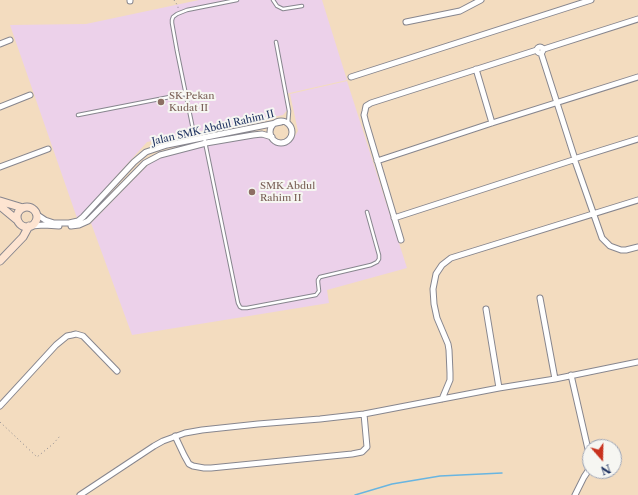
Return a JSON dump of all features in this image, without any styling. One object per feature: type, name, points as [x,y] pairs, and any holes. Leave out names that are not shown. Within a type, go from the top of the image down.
[{"type":"street","points":[[406,22],[460,10],[481,0]]},
{"type":"street","points":[[351,77],[591,0]]},
{"type":"street","points":[[401,240],[364,116],[366,106],[371,103],[541,51],[638,19]]},
{"type":"street","points":[[0,44],[10,40]]},
{"type":"street","points":[[541,51],[602,238],[610,246],[621,250],[638,247]]},
{"type":"street","points":[[476,70],[492,123]]},
{"type":"street","points":[[377,161],[638,77]]},
{"type":"street","points":[[0,107],[30,95]]},
{"type":"street","points":[[281,122],[288,124],[292,130],[292,134],[286,142],[278,143],[272,137],[271,131],[274,125],[281,122]]},
{"type":"street","name":"Jalan SMK Abdul Rahim II","points":[[36,214],[45,220],[54,223],[69,223],[78,221],[84,217],[140,156],[146,152],[167,145],[281,122]]},
{"type":"street","name":"Jalan SMK Abdul Rahim II","points":[[30,226],[71,226],[84,223],[92,218],[145,162],[160,155],[206,143],[253,135],[262,134],[272,137]]},
{"type":"street","points":[[394,218],[638,139]]},
{"type":"street","points":[[0,166],[48,149]]},
{"type":"street","points":[[442,399],[450,380],[449,350],[448,344],[436,318],[433,289],[436,274],[442,265],[451,258],[638,200]]},
{"type":"street","points":[[0,201],[23,208],[26,207],[32,209],[37,217],[36,221],[30,226],[23,237],[0,261]]},
{"type":"street","points":[[0,206],[24,226],[30,226]]},
{"type":"street","points":[[14,246],[19,237],[18,213],[23,208]]},
{"type":"street","points":[[540,298],[555,378]]},
{"type":"street","points":[[486,309],[499,388]]},
{"type":"street","points":[[0,406],[56,345],[67,336],[76,334],[83,336],[117,371]]},
{"type":"street","points":[[80,495],[154,446],[185,433],[258,424],[364,414],[638,362]]},
{"type":"street","points":[[572,375],[586,439]]},
{"type":"street","points":[[175,436],[189,464],[204,468],[352,454],[362,452],[367,447],[364,414]]},
{"type":"street","points":[[575,495],[583,479]]},
{"type":"lane","points":[[195,139],[172,23],[173,17],[187,10],[237,0]]},
{"type":"lane","points":[[273,0],[277,6],[283,9],[302,6]]},
{"type":"lane","points":[[276,42],[288,111],[288,124]]},
{"type":"lane","points":[[78,114],[185,94]]},
{"type":"lane","points":[[204,137],[238,303],[242,308],[316,295],[319,292],[318,280],[320,277],[376,263],[379,260],[379,255],[367,212]]},
{"type":"path","points":[[174,0],[178,6],[177,14]]},
{"type":"path","points":[[0,422],[37,457],[60,436]]},
{"type":"shaded area","name":"SK Pekan Kudat II","points":[[199,0],[322,0],[347,80],[285,94],[288,109],[283,115],[147,142],[77,218],[10,25],[86,24]]},
{"type":"shaded area","name":"SMK Abdul Rahim II","points":[[347,81],[407,268],[327,290],[329,303],[132,335],[91,223],[152,161],[170,153],[261,135],[280,145],[292,141],[298,131],[290,94]]},
{"type":"waterway","points":[[355,495],[392,484],[440,476],[502,473]]},
{"type":"place","name":"SK Pekan Kudat II","points":[[161,102]]},
{"type":"place","name":"SMK Abdul Rahim II","points":[[252,192]]}]
